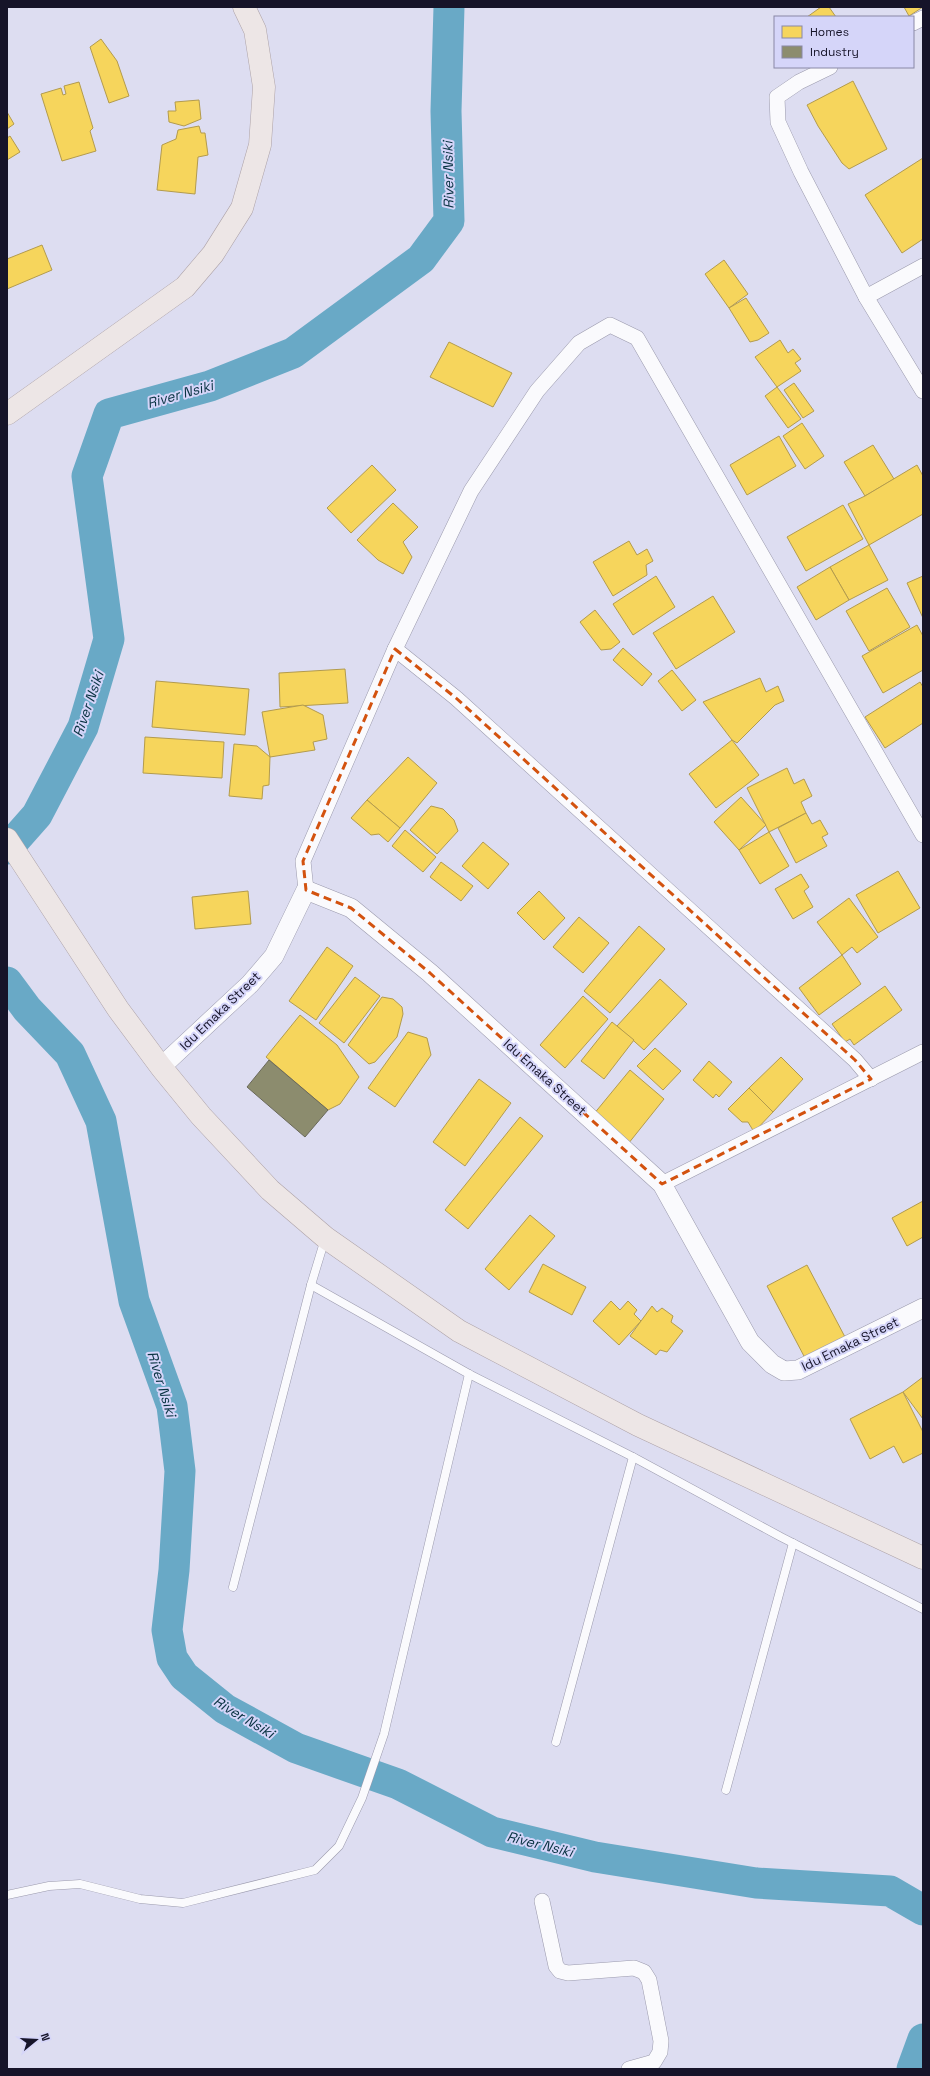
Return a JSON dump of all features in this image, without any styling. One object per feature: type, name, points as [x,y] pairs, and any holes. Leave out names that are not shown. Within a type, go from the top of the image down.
[{"type":"main road","points":[[7,414],[184,287],[213,254],[242,208],[260,146],[264,87],[254,30],[244,7]]},
{"type":"main road","points":[[7,839],[118,1009],[160,1067],[201,1116],[270,1190],[326,1238],[459,1331],[638,1425],[923,1558]]},
{"type":"street","points":[[914,23],[923,18]]},
{"type":"street","points":[[828,68],[799,82],[777,97],[778,122],[801,172],[866,297],[923,391]]},
{"type":"street","points":[[866,297],[923,266]]},
{"type":"street","points":[[306,890],[303,861],[395,649],[471,491],[537,391],[579,344],[610,325],[637,338],[923,835]]},
{"type":"street","points":[[395,649],[462,703],[854,1060],[871,1079]]},
{"type":"street","name":"Idu Emaka Street","points":[[160,1067],[250,984],[274,956],[306,890],[352,908],[430,973],[662,1184],[750,1342],[772,1364],[784,1371],[798,1370],[813,1364],[923,1308]]},
{"type":"street","points":[[662,1184],[923,1052]]},
{"type":"street","points":[[542,1901],[556,1966],[560,1971],[568,1973],[634,1968],[644,1972],[649,1980],[661,2041],[660,2052],[654,2062],[629,2069]]},
{"type":"lane","points":[[232,1588],[311,1285],[326,1238]]},
{"type":"lane","points":[[311,1285],[469,1374],[633,1457],[793,1543],[923,1609]]},
{"type":"lane","points":[[7,1895],[49,1886],[80,1884],[140,1899],[183,1903],[316,1870],[339,1846],[362,1798],[384,1734],[469,1374]]},
{"type":"lane","points":[[556,1742],[633,1457]]},
{"type":"lane","points":[[726,1790],[793,1543]]},
{"type":"highlighted area","points":[[395,649],[456,698],[855,1060],[871,1079],[662,1184],[430,973],[351,908],[306,890],[303,861]]},
{"type":"building: Homes","points":[[821,7],[829,7],[835,16],[808,16]]},
{"type":"building: Homes","points":[[904,7],[923,7],[909,16]]},
{"type":"building: Homes","points":[[101,39],[117,61],[129,96],[109,103],[90,47]]},
{"type":"building: Homes","points":[[853,81],[887,149],[849,169],[842,163],[818,126],[807,105]]},
{"type":"building: Homes","points":[[79,82],[93,128],[90,131],[96,151],[62,161],[41,94],[61,88],[63,95],[66,94],[64,86]]},
{"type":"building: Homes","points":[[199,100],[201,119],[184,126],[169,122],[168,111],[176,111],[175,102]]},
{"type":"building: Homes","points":[[7,112],[14,124],[7,129]]},
{"type":"building: Homes","points":[[199,126],[201,133],[205,133],[208,155],[198,157],[195,194],[157,190],[162,145],[176,139],[178,130]]},
{"type":"building: Homes","points":[[10,136],[20,152],[7,160],[7,138]]},
{"type":"building: Homes","points":[[923,158],[923,239],[902,253],[865,195]]},
{"type":"building: Homes","points":[[42,245],[52,270],[7,289],[7,259]]},
{"type":"building: Homes","points":[[724,260],[748,294],[729,308],[705,274]]},
{"type":"building: Homes","points":[[746,298],[769,333],[758,340],[750,342],[729,308]]},
{"type":"building: Homes","points":[[780,340],[788,353],[793,349],[801,359],[795,363],[801,371],[777,387],[755,357]]},
{"type":"building: Homes","points":[[449,342],[512,373],[493,407],[430,377]]},
{"type":"building: Homes","points":[[794,383],[814,411],[803,418],[784,390]]},
{"type":"building: Homes","points":[[777,387],[801,419],[788,428],[765,396]]},
{"type":"building: Homes","points":[[802,423],[824,456],[805,469],[783,436]]},
{"type":"building: Homes","points":[[779,436],[796,466],[747,495],[730,465]]},
{"type":"building: Homes","points":[[873,445],[894,479],[865,496],[844,462]]},
{"type":"building: Homes","points":[[372,465],[396,490],[351,533],[327,508]]},
{"type":"building: Homes","points":[[917,465],[923,476],[923,514],[869,545],[848,504],[865,496]]},
{"type":"building: Homes","points":[[393,503],[418,527],[403,542],[412,557],[403,574],[378,560],[357,540]]},
{"type":"building: Homes","points":[[843,505],[863,539],[806,571],[787,537]]},
{"type":"building: Homes","points":[[629,541],[637,555],[647,549],[653,561],[646,565],[647,575],[613,596],[593,562]]},
{"type":"building: Homes","points":[[869,545],[888,580],[849,600],[830,567]]},
{"type":"building: Homes","points":[[830,567],[849,600],[816,620],[797,587]]},
{"type":"building: Homes","points":[[656,576],[675,607],[633,635],[613,604]]},
{"type":"building: Homes","points":[[923,576],[923,618],[907,583]]},
{"type":"building: Homes","points":[[887,588],[910,627],[869,651],[846,611]]},
{"type":"building: Homes","points":[[713,596],[735,632],[676,669],[653,633]]},
{"type":"building: Homes","points":[[595,610],[620,642],[611,649],[601,650],[580,622]]},
{"type":"building: Homes","points":[[917,625],[923,636],[923,670],[883,693],[862,656]]},
{"type":"building: Homes","points":[[623,648],[652,674],[642,686],[613,660]]},
{"type":"building: Homes","points":[[345,669],[348,703],[280,707],[279,673]]},
{"type":"building: Homes","points":[[672,670],[696,700],[682,711],[658,681]]},
{"type":"building: Homes","points":[[760,678],[766,692],[778,686],[784,701],[775,705],[737,743],[732,740],[703,702]]},
{"type":"building: Homes","points":[[156,681],[249,689],[245,735],[152,727]]},
{"type":"building: Homes","points":[[920,682],[923,687],[923,723],[885,748],[865,717]]},
{"type":"building: Homes","points":[[303,705],[323,715],[327,739],[313,742],[315,750],[270,757],[262,712]]},
{"type":"building: Homes","points":[[145,737],[224,742],[222,778],[143,773]]},
{"type":"building: Homes","points":[[732,740],[759,775],[716,808],[689,774]]},
{"type":"building: Homes","points":[[234,744],[257,746],[270,757],[269,785],[263,786],[262,799],[229,796]]},
{"type":"building: Homes","points":[[408,757],[437,783],[400,828],[367,800]]},
{"type":"building: Homes","points":[[787,768],[794,784],[804,779],[812,796],[801,802],[806,813],[769,832],[747,788]]},
{"type":"building: Homes","points":[[741,797],[766,825],[739,850],[714,822]]},
{"type":"building: Homes","points":[[367,800],[400,828],[388,842],[379,834],[371,835],[351,818]]},
{"type":"building: Homes","points":[[431,806],[443,809],[454,820],[458,831],[437,854],[410,830]]},
{"type":"building: Homes","points":[[806,813],[812,824],[820,820],[828,834],[822,837],[827,846],[796,863],[778,828]]},
{"type":"building: Homes","points":[[405,830],[436,857],[423,872],[392,846]]},
{"type":"building: Homes","points":[[769,832],[789,866],[760,884],[739,850]]},
{"type":"building: Homes","points":[[483,842],[509,864],[488,889],[462,866]]},
{"type":"building: Homes","points":[[441,862],[473,886],[461,901],[430,877]]},
{"type":"building: Homes","points":[[898,871],[920,908],[878,933],[856,895]]},
{"type":"building: Homes","points":[[801,874],[809,887],[804,891],[813,907],[793,919],[775,889]]},
{"type":"building: Homes","points":[[248,891],[251,924],[195,929],[192,897]]},
{"type":"building: Homes","points":[[539,891],[565,918],[544,940],[517,913]]},
{"type":"building: Homes","points":[[849,898],[878,937],[857,953],[852,947],[842,955],[817,922]]},
{"type":"building: Homes","points":[[579,917],[609,943],[583,973],[553,947]]},
{"type":"building: Homes","points":[[639,926],[665,949],[610,1013],[584,991]]},
{"type":"building: Homes","points":[[327,947],[353,966],[316,1020],[289,1001]]},
{"type":"building: Homes","points":[[842,955],[861,984],[819,1015],[799,988]]},
{"type":"building: Homes","points":[[355,977],[380,996],[344,1043],[319,1023]]},
{"type":"building: Homes","points":[[660,979],[687,1004],[644,1050],[617,1026]]},
{"type":"building: Homes","points":[[885,986],[902,1010],[854,1045],[850,1039],[845,1042],[832,1024]]},
{"type":"building: Homes","points":[[583,996],[608,1019],[565,1068],[540,1045]]},
{"type":"building: Homes","points":[[382,997],[393,999],[402,1007],[403,1014],[397,1037],[375,1062],[369,1064],[348,1045]]},
{"type":"building: Homes","points":[[300,1015],[337,1045],[359,1077],[340,1104],[328,1110],[266,1057]]},
{"type":"building: Homes","points":[[612,1022],[634,1040],[604,1079],[581,1061]]},
{"type":"building: Homes","points":[[408,1032],[427,1038],[431,1055],[395,1107],[368,1088]]},
{"type":"building: Homes","points":[[655,1048],[681,1071],[663,1090],[637,1066]]},
{"type":"building: Homes","points":[[781,1057],[803,1079],[773,1112],[749,1088]]},
{"type":"building: Homes","points":[[709,1061],[732,1082],[719,1097],[716,1094],[713,1098],[693,1080]]},
{"type":"building: Homes","points":[[630,1070],[664,1099],[628,1144],[593,1115]]},
{"type":"building: Homes","points":[[479,1079],[511,1103],[465,1166],[433,1142]]},
{"type":"building: Homes","points":[[749,1088],[773,1112],[754,1132],[748,1122],[742,1122],[728,1109]]},
{"type":"building: Homes","points":[[520,1117],[543,1136],[468,1229],[445,1210]]},
{"type":"building: Homes","points":[[923,1201],[923,1237],[907,1246],[892,1218]]},
{"type":"building: Homes","points":[[530,1215],[555,1236],[509,1290],[485,1269]]},
{"type":"building: Homes","points":[[543,1264],[586,1287],[572,1315],[529,1292]]},
{"type":"building: Homes","points":[[807,1265],[845,1337],[805,1358],[767,1286]]},
{"type":"building: Homes","points":[[611,1301],[620,1310],[628,1301],[637,1310],[634,1314],[641,1321],[619,1345],[593,1321]]},
{"type":"building: Homes","points":[[652,1306],[657,1312],[662,1308],[673,1316],[671,1322],[683,1331],[667,1352],[660,1350],[656,1355],[630,1336]]},
{"type":"building: Homes","points":[[923,1377],[923,1419],[903,1392]]},
{"type":"building: Homes","points":[[903,1392],[923,1432],[923,1453],[903,1463],[894,1446],[870,1459],[850,1419]]},
{"type":"building: Industry","points":[[269,1060],[328,1110],[305,1137],[247,1087]]},
{"type":"waterway","name":"River Nsiki","points":[[7,849],[37,815],[83,727],[109,639],[87,476],[109,414],[210,386],[293,353],[421,259],[449,221],[446,111],[449,7]]},
{"type":"waterway","name":"River Nsiki","points":[[7,982],[27,1009],[70,1054],[101,1121],[134,1301],[172,1406],[180,1471],[174,1570],[167,1630],[172,1658],[184,1676],[225,1709],[296,1748],[398,1784],[492,1832],[595,1857],[756,1883],[890,1891],[923,1910]]},
{"type":"waterway","name":"River Nsiki","points":[[912,2069],[923,2039]]}]
